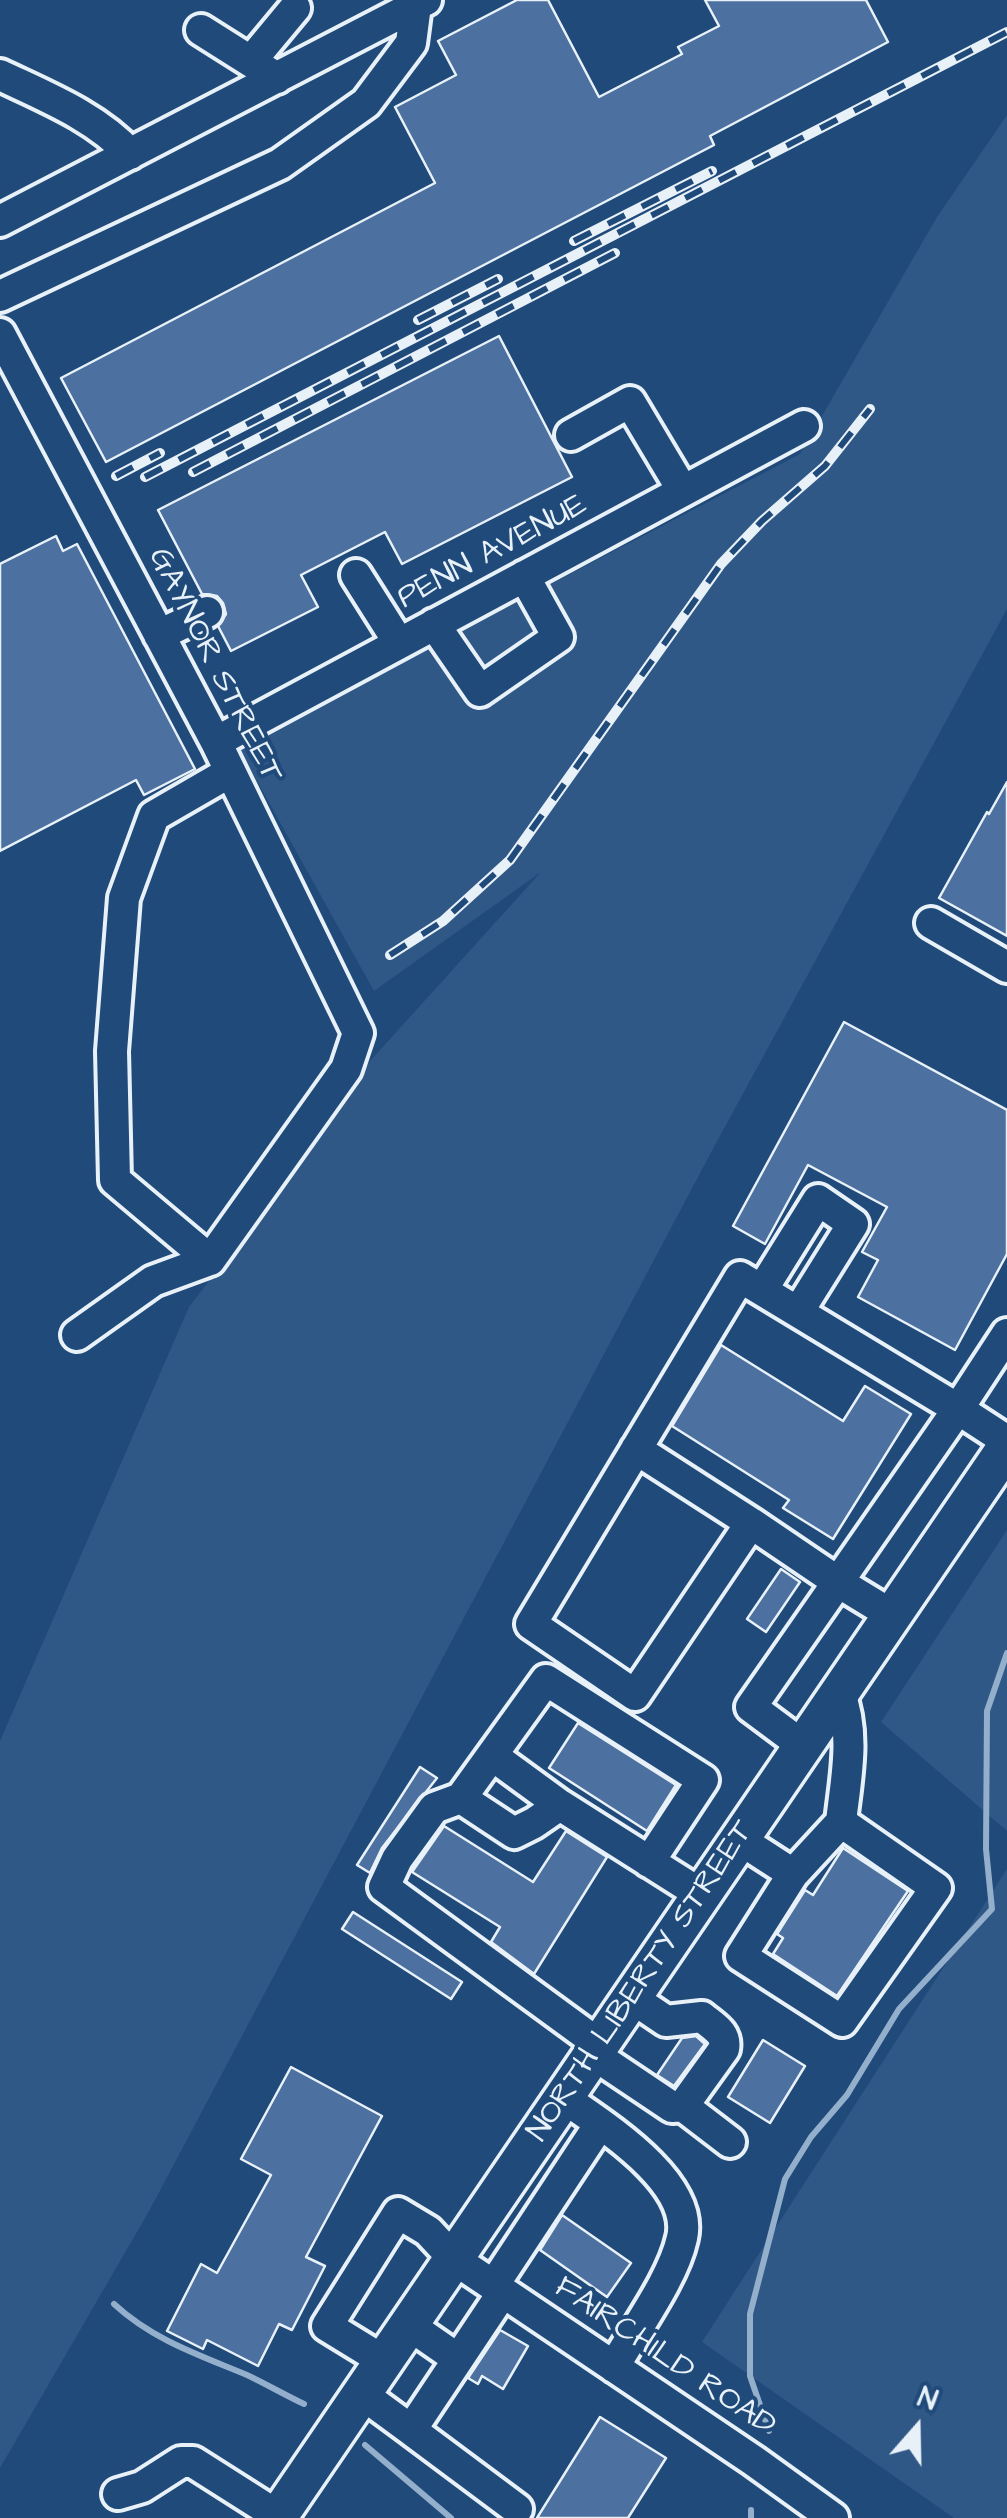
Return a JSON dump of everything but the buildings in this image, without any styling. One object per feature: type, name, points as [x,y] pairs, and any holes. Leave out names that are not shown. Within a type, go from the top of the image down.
[{"type":"main road","name":"NORTH LIBERTY STREET","points":[[278,2517],[1007,1444]]},
{"type":"street","points":[[0,221],[421,2]]},
{"type":"street","points":[[0,296],[280,164],[366,103],[411,43],[421,2]]},
{"type":"street","points":[[250,62],[295,8]]},
{"type":"street","points":[[200,30],[277,78]]},
{"type":"street","points":[[0,75],[98,126],[130,154]]},
{"type":"street","name":"GAYNOR STREET","points":[[0,334],[216,742],[358,1033],[346,1069],[210,1260]]},
{"type":"street","points":[[571,435],[630,402],[683,491]]},
{"type":"street","name":"PENN AVENUE","points":[[216,742],[804,426]]},
{"type":"street","points":[[356,575],[398,644]]},
{"type":"street","points":[[434,624],[480,690],[558,637],[524,576]]},
{"type":"street","points":[[159,635],[206,612]]},
{"type":"street","points":[[77,1335],[153,1281],[210,1260],[116,1180],[112,1052],[124,898],[154,816],[230,772]]},
{"type":"street","points":[[931,923],[1007,967]]},
{"type":"street","points":[[762,1290],[818,1200],[853,1224],[798,1312]]},
{"type":"street","points":[[751,1523],[635,1695],[531,1624],[740,1277],[958,1409],[1007,1444]]},
{"type":"street","points":[[802,1745],[751,1707],[1007,1334]]},
{"type":"street","points":[[636,1449],[892,1615]]},
{"type":"street","points":[[649,1862],[703,1780],[546,1680],[461,1798],[434,1808],[396,1859],[384,1888],[662,2102],[672,2107],[683,2106],[730,2142]]},
{"type":"street","points":[[840,1691],[850,1734],[841,1822],[793,1874],[741,1956],[842,2020],[936,1888],[841,1822]]},
{"type":"street","points":[[493,1756],[702,1895]]},
{"type":"street","points":[[461,1798],[514,1833],[560,1804]]},
{"type":"street","points":[[739,1839],[793,1874]]},
{"type":"street","points":[[632,1998],[666,2021],[702,2018],[725,2040],[724,2049],[683,2106]]},
{"type":"street","points":[[564,2098],[632,2148],[664,2182],[683,2219],[682,2238],[668,2273],[614,2367]]},
{"type":"street","points":[[411,2430],[600,2124]]},
{"type":"street","name":"FAIRCHILD ROAD","points":[[384,2361],[327,2326],[398,2213],[428,2232],[454,2259],[833,2518]]},
{"type":"street","points":[[409,2325],[458,2359]]},
{"type":"street","points":[[362,2394],[516,2509]]},
{"type":"street","points":[[118,2494],[142,2487],[181,2462],[194,2462],[278,2517]]},
{"type":"shaded area","points":[[1007,115],[1007,609],[715,1145],[148,2213],[0,2468],[0,1741],[189,1307],[299,1163],[371,1060],[541,872],[374,991],[238,747],[800,454],[937,217]]},
{"type":"shaded area","points":[[1007,1530],[1007,1831],[881,1722]]},
{"type":"shaded area","points":[[1007,1869],[1007,2518],[954,2518],[702,2342]]},
{"type":"waterway","points":[[769,2431],[750,2376],[750,2314],[785,2179],[811,2137],[847,2095],[899,2009],[992,1909],[986,1849],[987,1711],[1007,1653]]},
{"type":"waterway","points":[[114,2304],[161,2337],[304,2404]]},
{"type":"waterway","points":[[365,2445],[451,2518]]},
{"type":"waterway","points":[[751,2510],[751,2518]]},
{"type":"railway","points":[[145,477],[1007,32]]},
{"type":"railway","points":[[574,241],[712,171]]},
{"type":"railway","points":[[193,472],[615,253]]},
{"type":"railway","points":[[418,320],[498,279]]},
{"type":"railway","points":[[390,955],[443,921],[510,860],[721,564],[762,521],[825,466],[870,409]]},
{"type":"railway","points":[[116,476],[160,453]]}]
